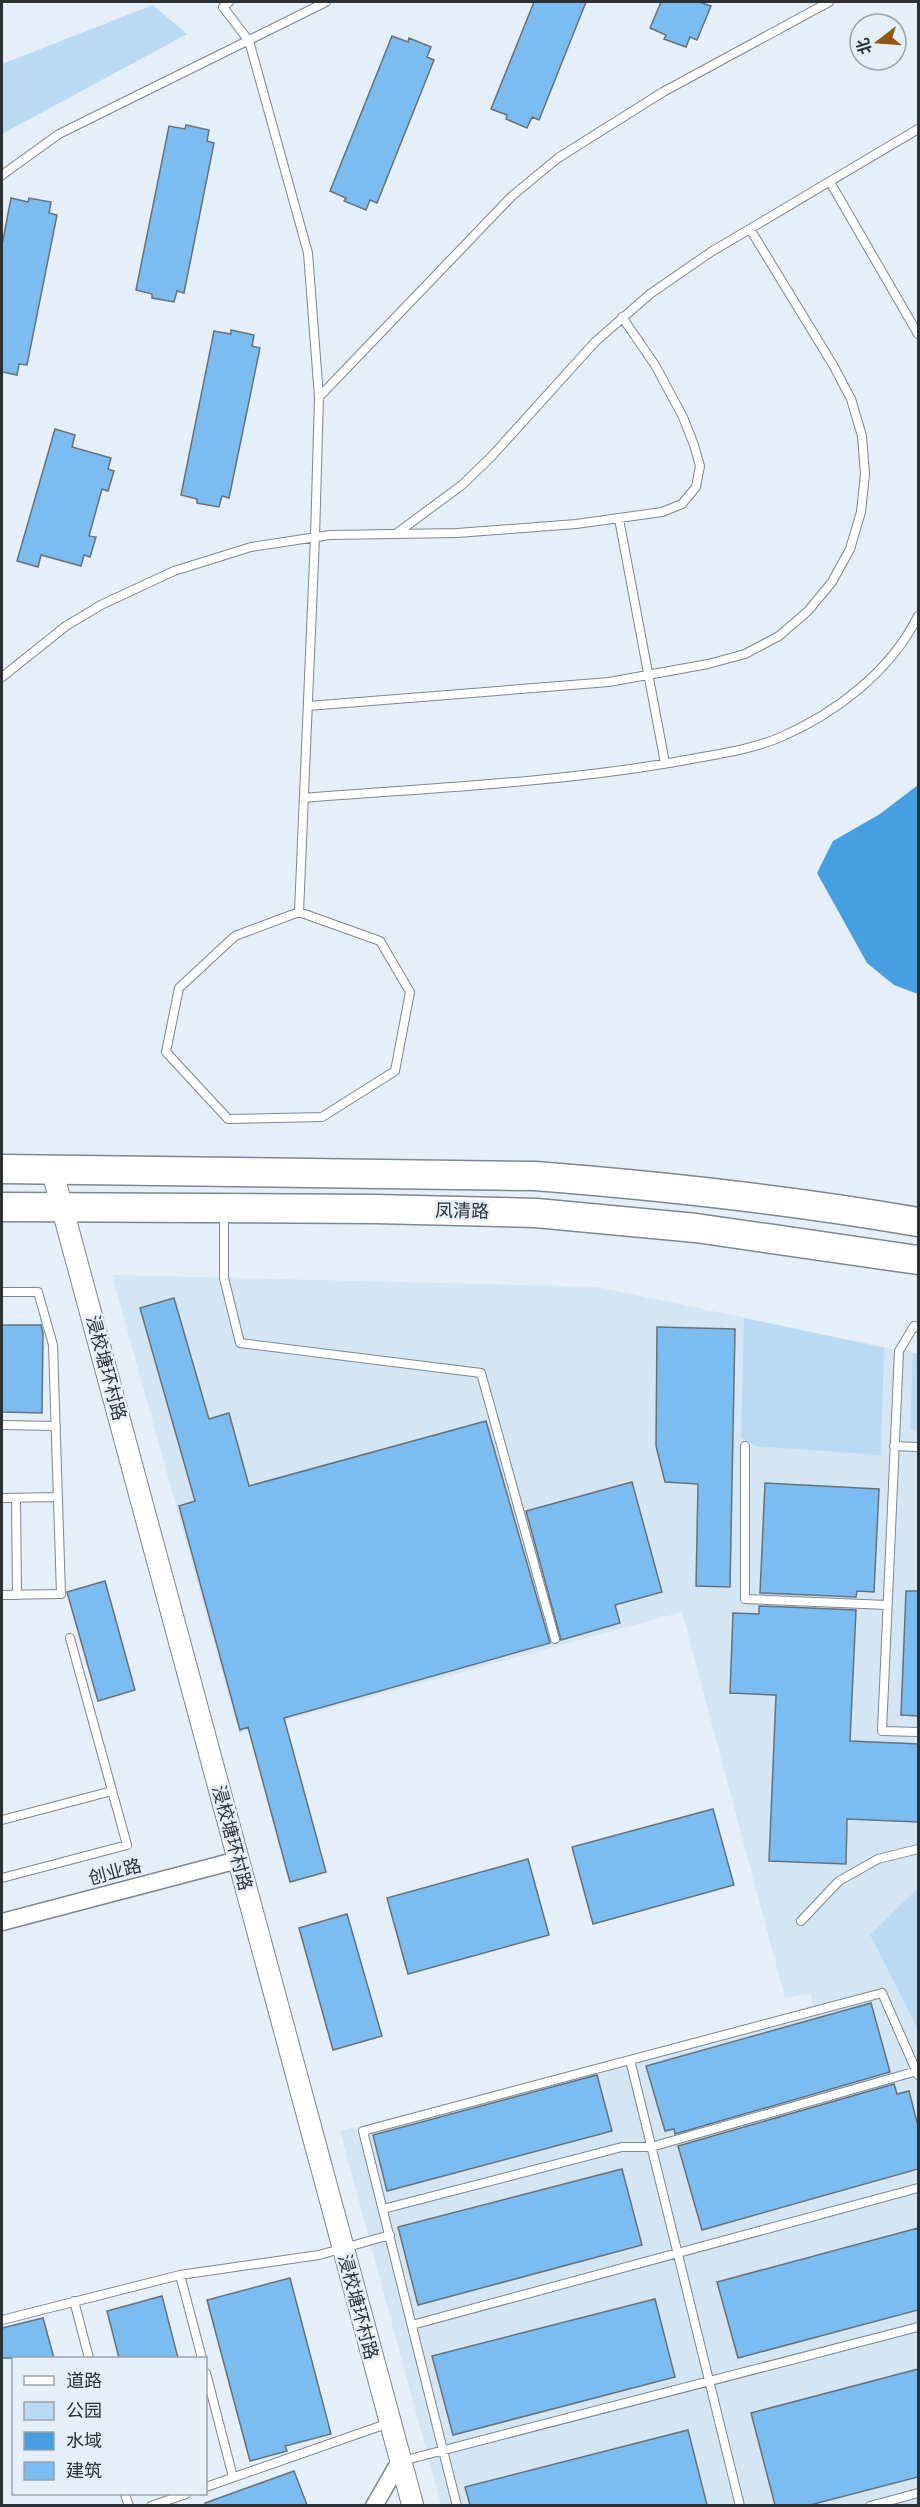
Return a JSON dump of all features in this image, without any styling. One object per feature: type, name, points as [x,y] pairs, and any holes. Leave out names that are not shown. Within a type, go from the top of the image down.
[{"type":"highway","name":"凤清路","points":[[2,1169],[535,1176],[616,1182],[778,1200],[918,1222]]},
{"type":"highway","name":"凤清路","points":[[2,1207],[455,1210],[616,1219],[776,1238],[918,1260]]},
{"type":"street","name":"浸校塘环村路","points":[[52,1170],[413,2505]]},
{"type":"street","name":"创业路","points":[[2,1922],[238,1860]]},
{"type":"street","points":[[374,2505],[383,2494],[400,2462]]},
{"type":"lane","points":[[229,2],[224,7],[249,41],[308,253],[319,398],[299,912]]},
{"type":"lane","points":[[2,175],[58,134],[326,2]]},
{"type":"lane","points":[[319,398],[512,195],[542,170],[663,92],[829,2]]},
{"type":"lane","points":[[397,534],[430,510],[491,457],[570,369],[622,317],[680,272],[918,129]]},
{"type":"lane","points":[[830,182],[918,334]]},
{"type":"lane","points":[[308,706],[609,682],[708,664],[745,654],[778,636],[808,611],[832,582],[850,549],[861,512],[865,474],[861,436],[851,399],[833,365],[750,229]]},
{"type":"lane","points":[[2,677],[66,626],[136,587],[212,558],[251,547],[315,537],[516,530],[619,519],[662,512],[682,504],[696,487],[700,466],[694,445],[670,391],[640,341],[622,317]]},
{"type":"lane","points":[[619,519],[665,764]]},
{"type":"lane","points":[[304,798],[616,772],[737,751],[779,738],[819,718],[856,692],[888,660],[918,616]]},
{"type":"lane","points":[[299,912],[380,941],[410,992],[395,1071],[322,1117],[228,1119],[166,1052],[179,988],[236,936],[299,912]]},
{"type":"lane","points":[[224,1208],[224,1278],[240,1343],[481,1373],[555,1638]]},
{"type":"lane","points":[[2,1292],[38,1292],[53,1345],[61,1594],[2,1595]]},
{"type":"lane","points":[[918,1327],[914,1326],[899,1351],[882,1731],[918,1732]]},
{"type":"lane","points":[[2,1425],[56,1426]]},
{"type":"lane","points":[[746,1446],[745,1599],[888,1605]]},
{"type":"lane","points":[[894,1446],[918,1447]]},
{"type":"lane","points":[[2,1498],[58,1497]]},
{"type":"lane","points":[[16,1498],[17,1595]]},
{"type":"lane","points":[[2,1878],[127,1845],[70,1638]]},
{"type":"lane","points":[[2,1820],[112,1791]]},
{"type":"lane","points":[[801,1922],[839,1881],[878,1859],[918,1849]]},
{"type":"lane","points":[[383,2209],[622,2147],[651,2147],[918,2073],[882,1993],[363,2131],[458,2505]]},
{"type":"lane","points":[[630,2060],[740,2505]]},
{"type":"lane","points":[[412,2325],[918,2188]]},
{"type":"lane","points":[[2,2320],[180,2276],[319,2254],[390,2235]]},
{"type":"lane","points":[[180,2276],[202,2357]]},
{"type":"lane","points":[[74,2301],[89,2357]]},
{"type":"lane","points":[[400,2462],[918,2327]]},
{"type":"lane","points":[[207,2377],[233,2477]]},
{"type":"lane","points":[[207,2487],[390,2423]]},
{"type":"lane","points":[[870,2505],[918,2493]]},
{"type":"lane","points":[[151,2505],[180,2495]]},
{"type":"shaded area","points":[[112,1275],[597,1287],[918,1354],[918,1888],[870,1935],[918,2030],[918,2505],[441,2505],[340,2131],[813,2007],[811,1993],[785,1998],[682,1612],[239,1733]]},
{"type":"green space","points":[[153,5],[187,34],[2,134],[2,64]]},
{"type":"green space","points":[[744,1318],[884,1348],[881,1455],[755,1446],[741,1437]]},
{"type":"green space","points":[[913,1353],[918,1354],[918,1430],[910,1429]]},
{"type":"green space","points":[[918,1888],[918,2030],[870,1935]]},
{"type":"water","points":[[918,785],[918,994],[894,985],[867,963],[817,873],[833,841],[880,814]]},
{"type":"building","points":[[534,2],[586,2],[539,120],[532,117],[527,128],[506,119],[507,115],[491,109]]},
{"type":"building","points":[[661,2],[699,2],[711,6],[697,40],[690,37],[686,47],[664,39],[666,35],[650,28]]},
{"type":"building","points":[[392,36],[408,42],[409,38],[431,47],[427,57],[434,60],[377,203],[370,200],[366,210],[344,201],[346,198],[330,191]]},
{"type":"building","points":[[186,125],[209,130],[207,141],[214,143],[184,293],[177,291],[174,302],[152,298],[152,294],[136,290],[169,126],[185,129]]},
{"type":"building","points":[[11,198],[28,202],[29,198],[51,202],[49,213],[57,215],[27,365],[19,364],[17,375],[2,372],[2,245]]},
{"type":"building","points":[[231,330],[254,335],[252,346],[260,348],[229,498],[222,496],[219,507],[197,503],[197,499],[181,495],[214,331],[231,334]]},
{"type":"building","points":[[55,429],[75,435],[72,447],[111,458],[108,469],[114,471],[108,491],[102,489],[89,536],[96,537],[90,557],[84,555],[81,566],[41,555],[38,567],[17,561]]},
{"type":"building","points":[[174,1298],[209,1419],[229,1413],[249,1486],[486,1421],[550,1643],[284,1718],[326,1872],[290,1882],[248,1727],[240,1730],[179,1506],[195,1501],[140,1308]]},
{"type":"building","points":[[2,1325],[41,1325],[43,1333],[42,1413],[2,1412]]},
{"type":"building","points":[[657,1327],[735,1329],[730,1587],[696,1586],[698,1484],[665,1482],[656,1446]]},
{"type":"building","points":[[632,1482],[662,1592],[615,1605],[620,1623],[561,1640],[526,1511]]},
{"type":"building","points":[[765,1483],[879,1489],[874,1592],[857,1591],[856,1597],[760,1593]]},
{"type":"building","points":[[105,1581],[135,1690],[98,1701],[67,1592]]},
{"type":"building","points":[[906,1591],[918,1591],[918,1716],[901,1715]]},
{"type":"building","points":[[759,1606],[856,1610],[850,1741],[918,1744],[918,1822],[847,1819],[846,1864],[769,1861],[776,1695],[730,1693],[733,1613],[759,1614]]},
{"type":"building","points":[[713,1809],[734,1885],[593,1924],[572,1847]]},
{"type":"building","points":[[528,1859],[549,1935],[408,1974],[387,1898]]},
{"type":"building","points":[[347,1914],[382,2036],[333,2050],[299,1928]]},
{"type":"building","points":[[871,2003],[890,2072],[675,2134],[674,2129],[665,2131],[646,2066]]},
{"type":"building","points":[[597,2075],[612,2131],[387,2191],[373,2135]]},
{"type":"building","points":[[894,2084],[897,2094],[909,2091],[918,2126],[918,2169],[702,2230],[678,2146]]},
{"type":"building","points":[[622,2169],[642,2245],[418,2305],[398,2227]]},
{"type":"building","points":[[918,2228],[918,2310],[738,2358],[717,2282]]},
{"type":"building","points":[[290,2278],[331,2434],[285,2446],[287,2451],[250,2461],[207,2300]]},
{"type":"building","points":[[162,2296],[178,2357],[119,2357],[107,2311]]},
{"type":"building","points":[[655,2299],[675,2377],[453,2435],[432,2356]]},
{"type":"building","points":[[43,2318],[54,2357],[2,2358],[2,2328]]},
{"type":"building","points":[[918,2369],[918,2477],[810,2505],[775,2505],[751,2413]]},
{"type":"building","points":[[688,2430],[707,2505],[470,2505],[465,2487]]},
{"type":"building","points":[[294,2471],[307,2505],[205,2505],[205,2503]]}]
